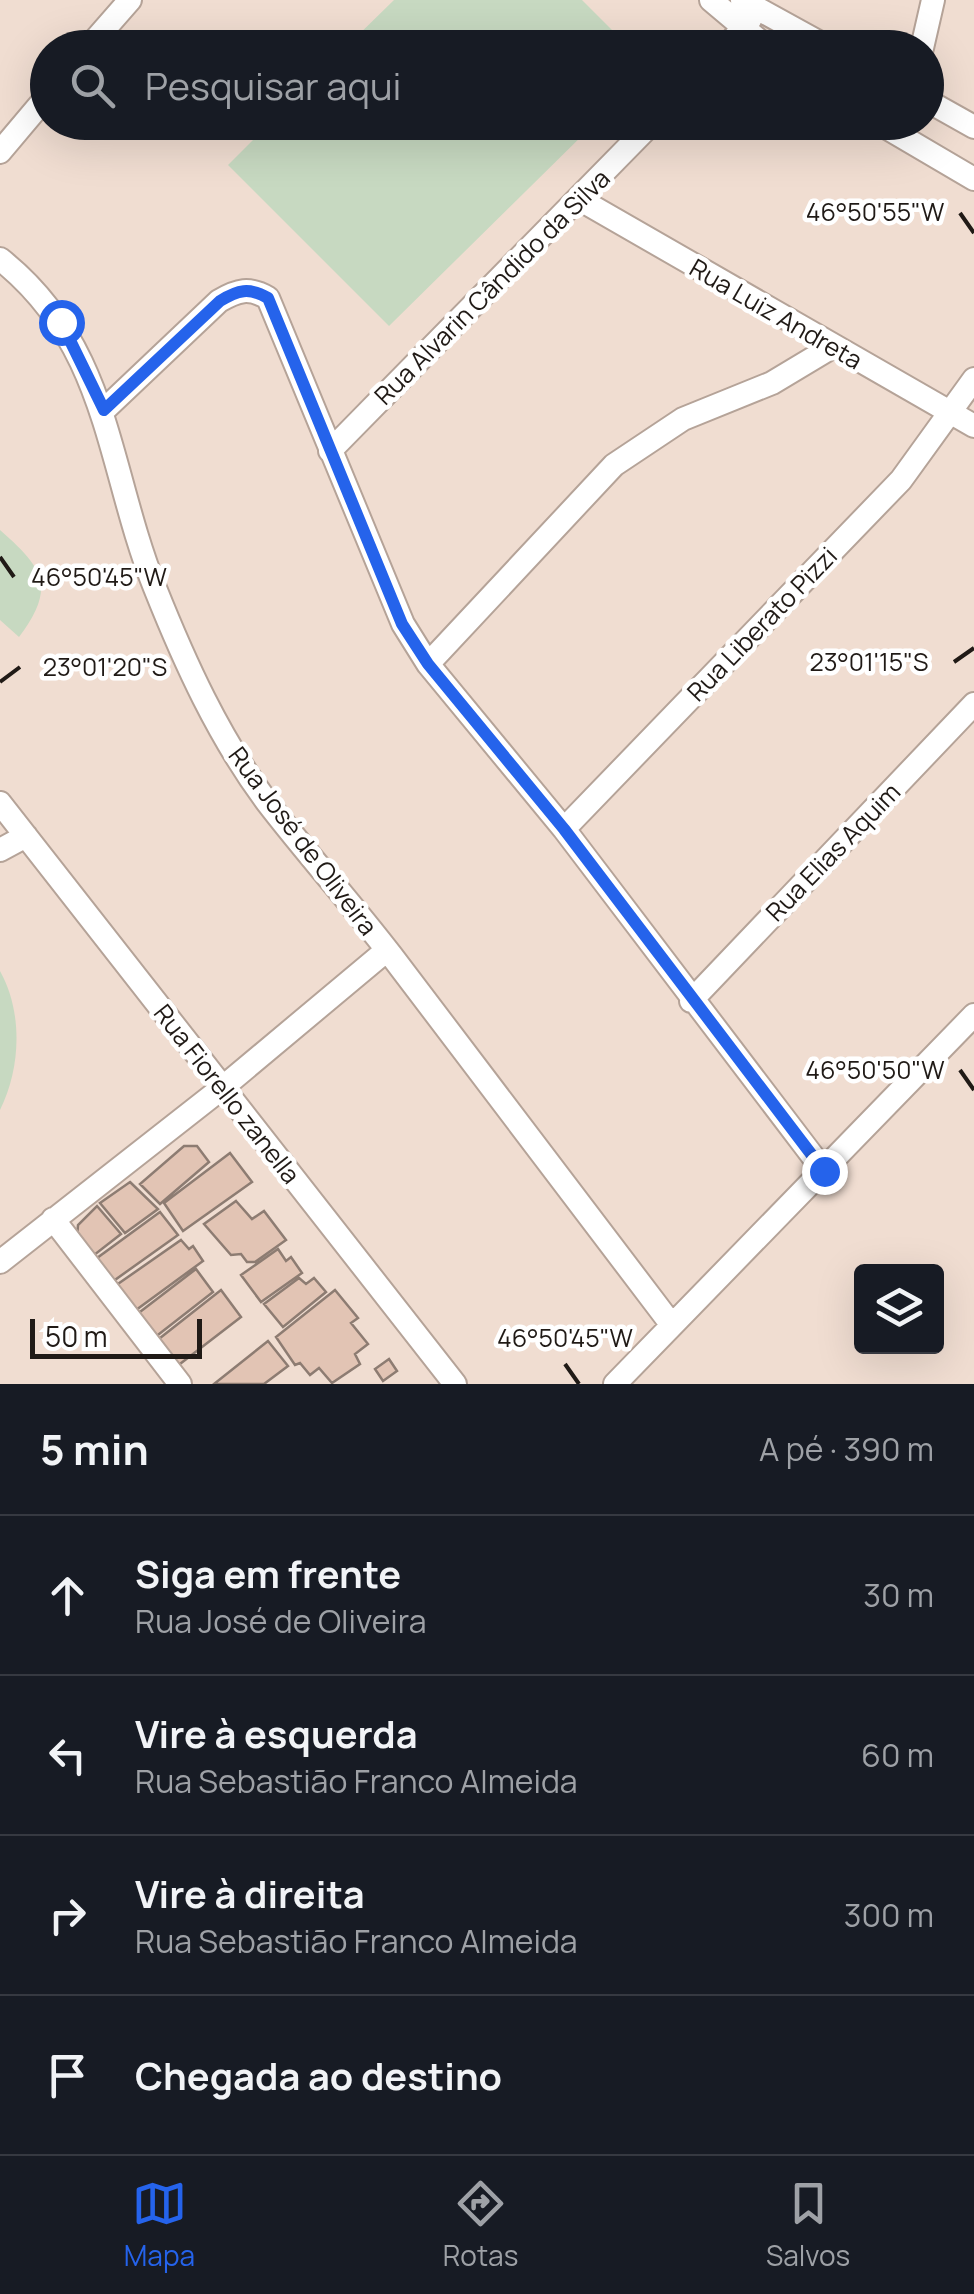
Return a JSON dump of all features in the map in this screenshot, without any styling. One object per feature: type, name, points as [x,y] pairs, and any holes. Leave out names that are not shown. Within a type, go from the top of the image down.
[{"type":"street","points":[[104,30],[130,0]]},
{"type":"street","points":[[711,0],[743,29],[750,4],[797,30]]},
{"type":"street","points":[[926,30],[933,0]]},
{"type":"street","points":[[944,110],[974,127]]},
{"type":"street","points":[[0,152],[30,116]]},
{"type":"street","name":"Rua Alvarin Cândido da Silva","points":[[330,451],[636,140]]},
{"type":"street","points":[[913,140],[974,179]]},
{"type":"street","name":"Rua Luiz Andreta","points":[[579,200],[974,426]]},
{"type":"street","name":"Rua José de Oliveira","points":[[0,258],[32,284],[61,322],[104,410],[136,540],[190,675],[266,800],[387,950],[672,1324]]},
{"type":"street","points":[[104,410],[220,301],[238,290],[255,290],[268,298],[382,584],[428,664],[564,829],[824,1171]]},
{"type":"street","points":[[428,664],[614,465],[683,419],[772,383],[832,348]]},
{"type":"street","name":"Rua Liberato Pizzi","points":[[564,829],[901,480],[974,380]]},
{"type":"street","name":"Rua Elias Aquim","points":[[692,1001],[974,704]]},
{"type":"street","name":"Rua Fiorello zanella","points":[[0,803],[455,1384]]},
{"type":"street","points":[[0,850],[26,836]]},
{"type":"street","points":[[0,1262],[222,1088],[387,950]]},
{"type":"street","points":[[615,1384],[974,1015]]},
{"type":"street","points":[[54,1219],[180,1384]]},
{"type":"green space","points":[[394,0],[582,0],[612,30],[363,30]]},
{"type":"green space","points":[[253,140],[578,140],[389,326],[228,165]]},
{"type":"green space","points":[[0,530],[35,567],[40,579],[38,604],[19,637],[0,620]]},
{"type":"green space","points":[[0,971],[13,1004],[16,1040],[12,1076],[0,1110]]},
{"type":"building","points":[[184,1146],[197,1146],[209,1162],[160,1204],[140,1184]]},
{"type":"building","points":[[230,1153],[252,1182],[183,1231],[164,1203]]},
{"type":"building","points":[[130,1182],[158,1209],[125,1233],[100,1203]]},
{"type":"building","points":[[236,1201],[252,1219],[264,1211],[286,1240],[255,1262],[247,1262],[241,1254],[231,1255],[204,1224]]},
{"type":"building","points":[[97,1206],[121,1234],[89,1259],[77,1238],[78,1225]]},
{"type":"building","points":[[160,1212],[178,1235],[112,1282],[93,1261]]},
{"type":"building","points":[[181,1240],[189,1249],[193,1246],[203,1261],[136,1310],[115,1286]]},
{"type":"building","points":[[278,1249],[286,1261],[291,1257],[302,1273],[261,1302],[241,1275]]},
{"type":"building","points":[[196,1269],[213,1292],[154,1338],[136,1315]]},
{"type":"building","points":[[299,1278],[306,1284],[314,1278],[326,1292],[283,1327],[264,1304]]},
{"type":"building","points":[[221,1290],[241,1317],[176,1367],[155,1342]]},
{"type":"building","points":[[335,1290],[358,1318],[351,1323],[368,1344],[355,1354],[360,1364],[332,1383],[319,1368],[310,1375],[300,1363],[295,1365],[276,1337]]},
{"type":"building","points":[[268,1341],[288,1366],[264,1384],[214,1384]]},
{"type":"building","points":[[389,1359],[397,1371],[383,1381],[375,1369]]},
{"type":"route","points":[[61,322],[104,410],[183,331],[220,301],[238,290],[255,290],[268,298],[382,584],[402,624],[428,664],[564,829],[824,1171]]}]
